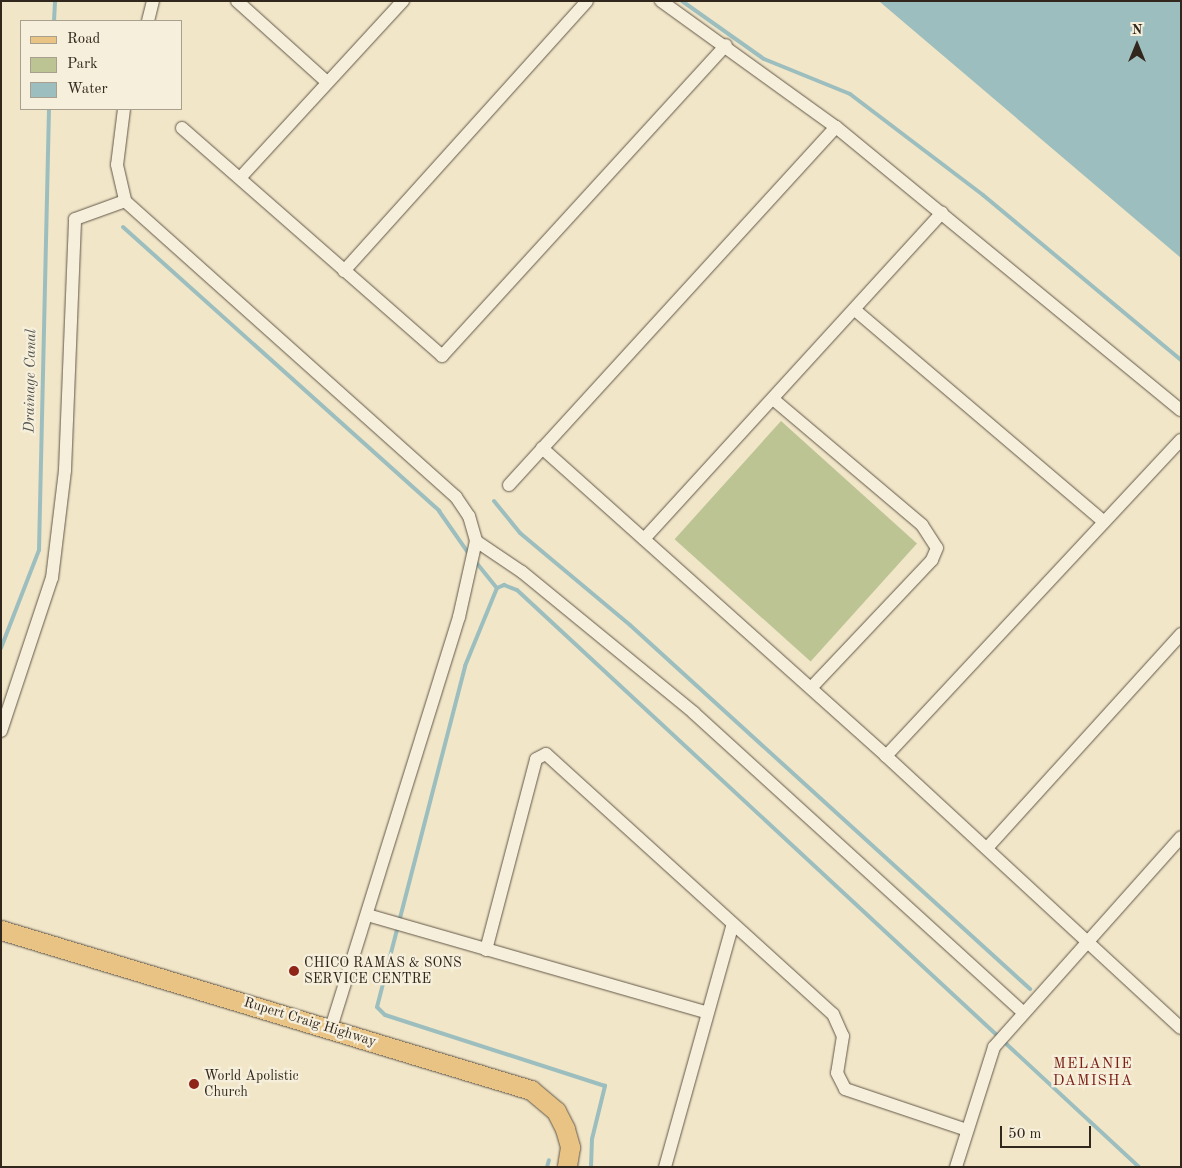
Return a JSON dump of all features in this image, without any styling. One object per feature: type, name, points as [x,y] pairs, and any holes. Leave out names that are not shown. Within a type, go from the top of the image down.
[{"type":"main road","name":"Rupert Craig Highway","points":[[1,930],[331,1028],[531,1090],[556,1111],[565,1128],[570,1147],[567,1167]]},
{"type":"street","points":[[148,20],[153,1]]},
{"type":"street","points":[[237,1],[327,82]]},
{"type":"street","points":[[240,178],[403,1]]},
{"type":"street","points":[[344,271],[587,1]]},
{"type":"street","points":[[661,1],[726,45],[836,127],[1181,410]]},
{"type":"street","points":[[182,128],[442,356],[726,45]]},
{"type":"street","points":[[124,110],[117,165],[125,202],[456,497],[470,516],[476,541],[459,617],[331,1028]]},
{"type":"street","points":[[509,485],[836,127]]},
{"type":"street","points":[[1,731],[52,578],[65,470],[75,220],[125,202]]},
{"type":"street","points":[[644,539],[942,213]]},
{"type":"street","points":[[855,310],[1104,522]]},
{"type":"street","points":[[773,399],[922,525],[937,548],[932,560],[811,688]]},
{"type":"street","points":[[886,756],[1181,440]]},
{"type":"street","points":[[542,448],[886,756],[1181,1028]]},
{"type":"street","points":[[476,541],[522,572],[694,713],[1022,1011]]},
{"type":"street","points":[[987,848],[1181,634]]},
{"type":"street","points":[[486,950],[539,754],[546,754],[840,1024],[843,1036],[837,1073],[845,1089],[967,1130]]},
{"type":"street","points":[[956,1167],[994,1047],[1022,1011],[1181,837]]},
{"type":"street","points":[[367,915],[706,1012]]},
{"type":"street","points":[[665,1167],[706,1012],[732,926]]},
{"type":"green space","points":[[781,421],[917,543],[811,662],[675,539]]},
{"type":"water","points":[[1181,1],[1181,258],[880,2]]},
{"type":"waterway","name":"Drainage Canal","points":[[54,20],[55,1]]},
{"type":"waterway","points":[[682,1],[764,59],[850,94],[983,195],[1181,360]]},
{"type":"waterway","name":"Drainage Canal","points":[[1,648],[39,550],[49,110]]},
{"type":"waterway","points":[[123,227],[439,511],[469,554]]},
{"type":"waterway","points":[[494,501],[520,533],[630,625],[1030,989]]},
{"type":"waterway","points":[[475,561],[497,588]]},
{"type":"waterway","points":[[591,1167],[592,1139],[605,1086],[385,1015],[377,1007],[465,666],[497,588],[504,585],[517,590],[1139,1167]]},
{"type":"waterway","points":[[547,1167],[549,1160]]},
{"type":"place","name":"CHICO RAMAS & SONS SERVICE CENTRE","points":[[294,971]]},
{"type":"place","name":"World Apolistic Church","points":[[194,1084]]},
{"type":"district","name":"MELANIE DAMISHA","points":[[1093,1072]]}]
